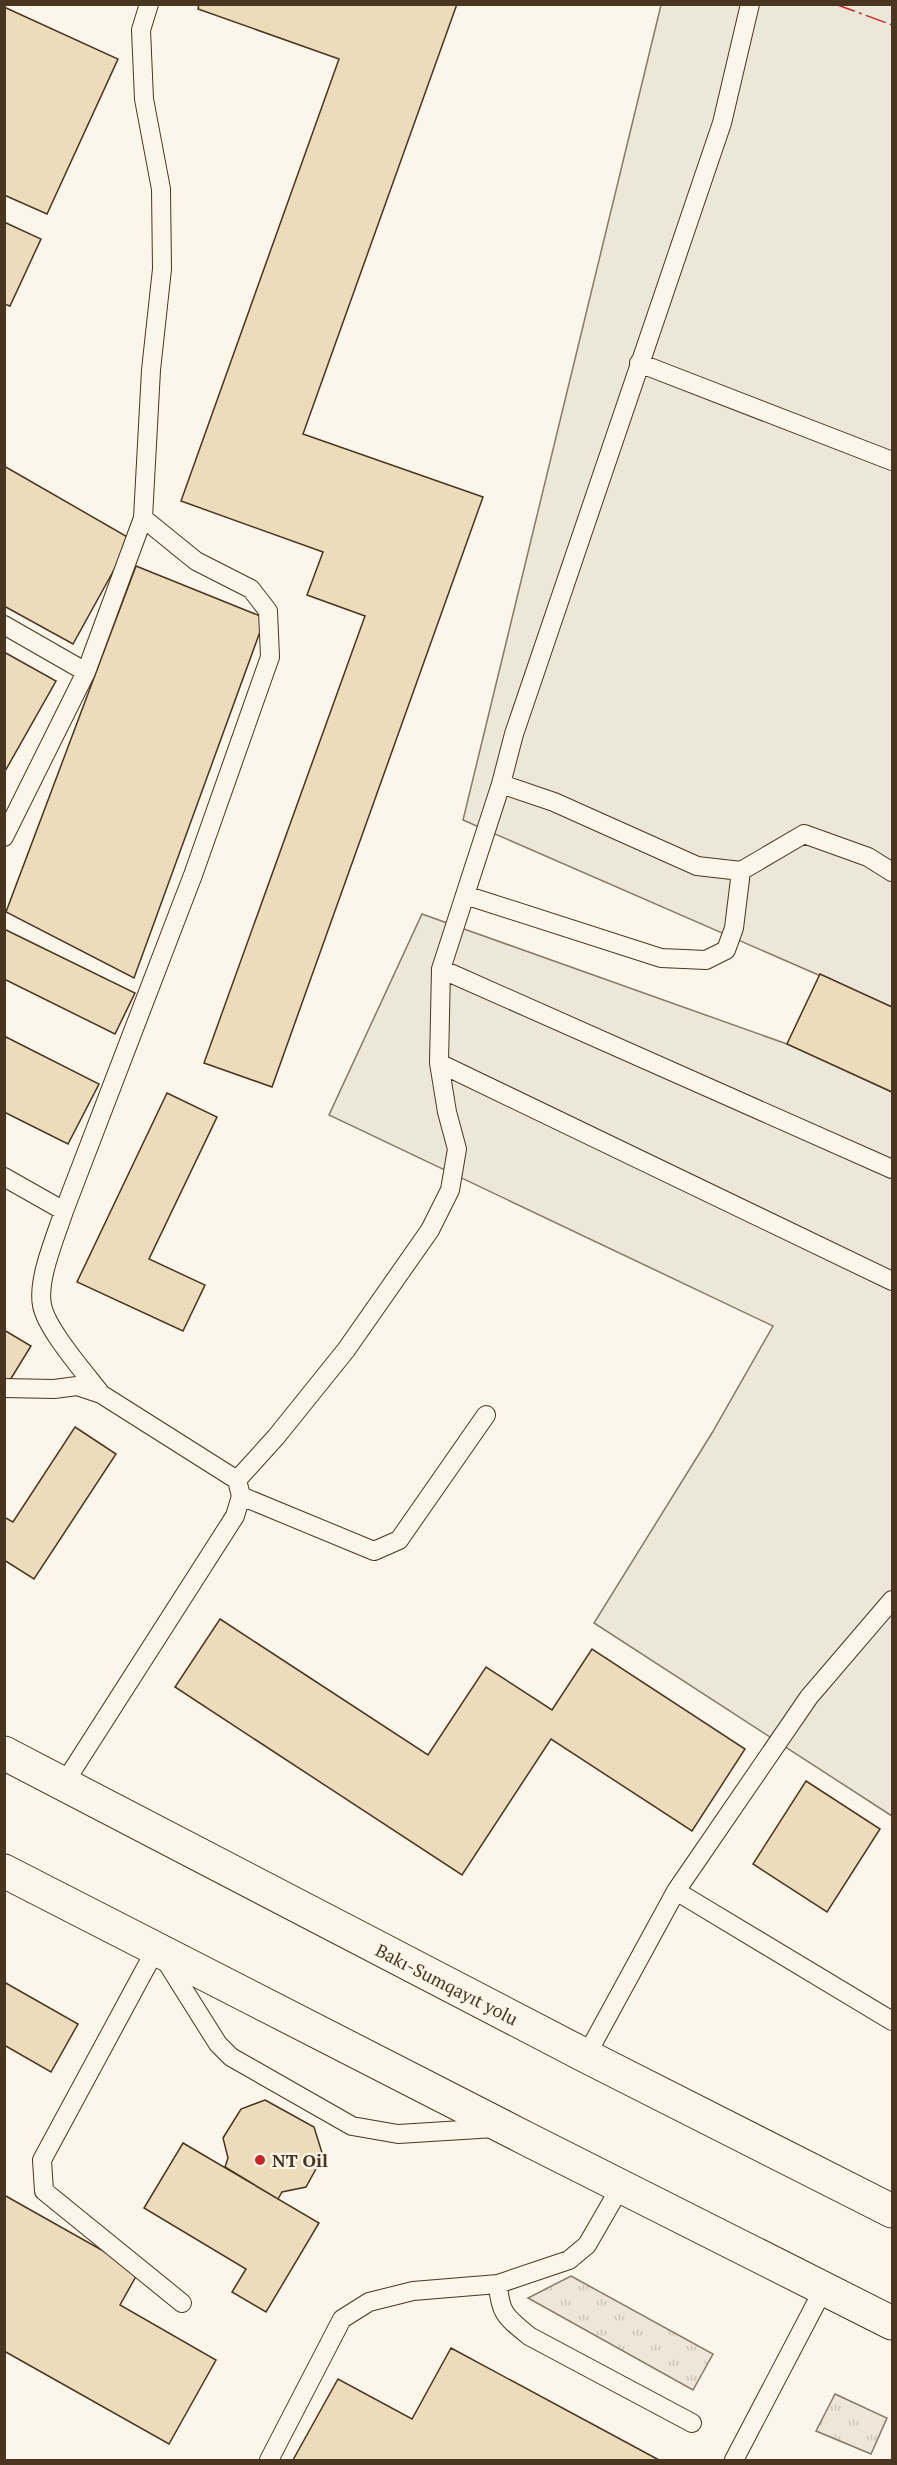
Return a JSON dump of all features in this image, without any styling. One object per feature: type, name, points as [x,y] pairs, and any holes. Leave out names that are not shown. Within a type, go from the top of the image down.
[{"type":"highway","name":"Bakı-Sumqayıt yolu","points":[[4,1753],[586,2056],[892,2211]]},
{"type":"highway","points":[[4,1871],[892,2323]]},
{"type":"lane","points":[[4,837],[86,672],[143,518],[151,370],[162,269],[161,189],[143,88],[141,30],[149,4]]},
{"type":"lane","points":[[63,1785],[235,1516],[239,1488],[276,1437],[346,1350],[430,1230],[450,1190],[457,1149],[447,1112],[440,1063],[441,969],[501,784],[514,734],[722,123],[750,4]]},
{"type":"lane","points":[[639,363],[892,461]]},
{"type":"lane","points":[[101,1394],[58,1336],[42,1306],[44,1276],[64,1211],[193,875],[270,657],[268,611],[251,589],[196,561],[143,518]]},
{"type":"lane","points":[[4,625],[86,672]]},
{"type":"lane","points":[[501,784],[554,802],[697,866],[741,872],[804,834],[868,857],[892,873]]},
{"type":"lane","points":[[465,895],[661,957],[706,960],[726,950],[734,928],[741,872]]},
{"type":"lane","points":[[441,969],[892,1169]]},
{"type":"lane","points":[[440,1063],[892,1281]]},
{"type":"lane","points":[[4,1177],[64,1211]]},
{"type":"lane","points":[[4,1388],[54,1389],[77,1386],[101,1394],[239,1488],[374,1551],[399,1540],[486,1415]]},
{"type":"lane","points":[[586,2056],[676,1890],[809,1697],[892,1600]]},
{"type":"lane","points":[[676,1890],[892,2021]]},
{"type":"lane","points":[[182,2303],[44,2191],[42,2175],[42,2160],[157,1947],[218,2044],[231,2057],[352,2126],[398,2134],[503,2127]]},
{"type":"lane","points":[[269,2460],[342,2319],[369,2302],[413,2291],[498,2284],[569,2260],[587,2245],[621,2186]]},
{"type":"lane","points":[[498,2284],[499,2305],[506,2317],[529,2336],[692,2423]]},
{"type":"lane","points":[[734,2460],[824,2288]]},
{"type":"green space","points":[[571,2276],[713,2354],[693,2390],[528,2298]]},
{"type":"green space","points":[[835,2394],[887,2418],[871,2454],[816,2431]]},
{"type":"shaded area","points":[[661,5],[892,5],[892,1007],[463,820]]},
{"type":"shaded area","points":[[422,914],[787,1044],[892,1092],[892,1816],[594,1623],[712,1433],[773,1326],[329,1115]]},
{"type":"building","points":[[199,4],[457,4],[303,434],[483,497],[272,1087],[204,1063],[365,616],[307,595],[323,552],[181,501],[339,59],[198,9]]},
{"type":"building","points":[[4,7],[118,59],[47,214],[4,195]]},
{"type":"building","points":[[4,222],[41,239],[10,306],[4,304]]},
{"type":"building","points":[[4,466],[131,539],[73,644],[4,606]]},
{"type":"building","points":[[136,566],[265,618],[134,978],[6,912]]},
{"type":"building","points":[[4,652],[56,681],[4,773]]},
{"type":"building","points":[[4,929],[135,993],[115,1034],[4,979]]},
{"type":"building","points":[[820,974],[892,1007],[892,1092],[787,1044]]},
{"type":"building","points":[[4,1036],[99,1084],[68,1144],[4,1112]]},
{"type":"building","points":[[167,1093],[217,1117],[149,1259],[205,1285],[183,1331],[77,1282]]},
{"type":"building","points":[[4,1330],[31,1346],[7,1385],[4,1384]]},
{"type":"building","points":[[75,1427],[116,1454],[34,1579],[4,1560],[4,1517],[13,1522]]},
{"type":"building","points":[[220,1619],[428,1755],[486,1667],[552,1710],[592,1649],[745,1749],[692,1831],[551,1739],[462,1875],[175,1687]]},
{"type":"building","points":[[806,1781],[880,1829],[827,1912],[753,1864]]},
{"type":"building","points":[[4,1982],[78,2024],[51,2072],[4,2045]]},
{"type":"building","points":[[265,2100],[314,2127],[323,2156],[306,2187],[282,2192],[278,2199],[225,2167],[228,2158],[223,2138],[241,2109]]},
{"type":"building","points":[[183,2143],[319,2223],[266,2312],[232,2292],[246,2269],[144,2208]]},
{"type":"building","points":[[4,2195],[139,2271],[120,2305],[216,2360],[169,2444],[4,2351]]},
{"type":"building","points":[[451,2348],[659,2460],[293,2460],[338,2379],[412,2419]]},
{"type":"power","points":[[835,4],[892,25]]},
{"type":"place","name":"NT Oil","points":[[260,2160]]}]
